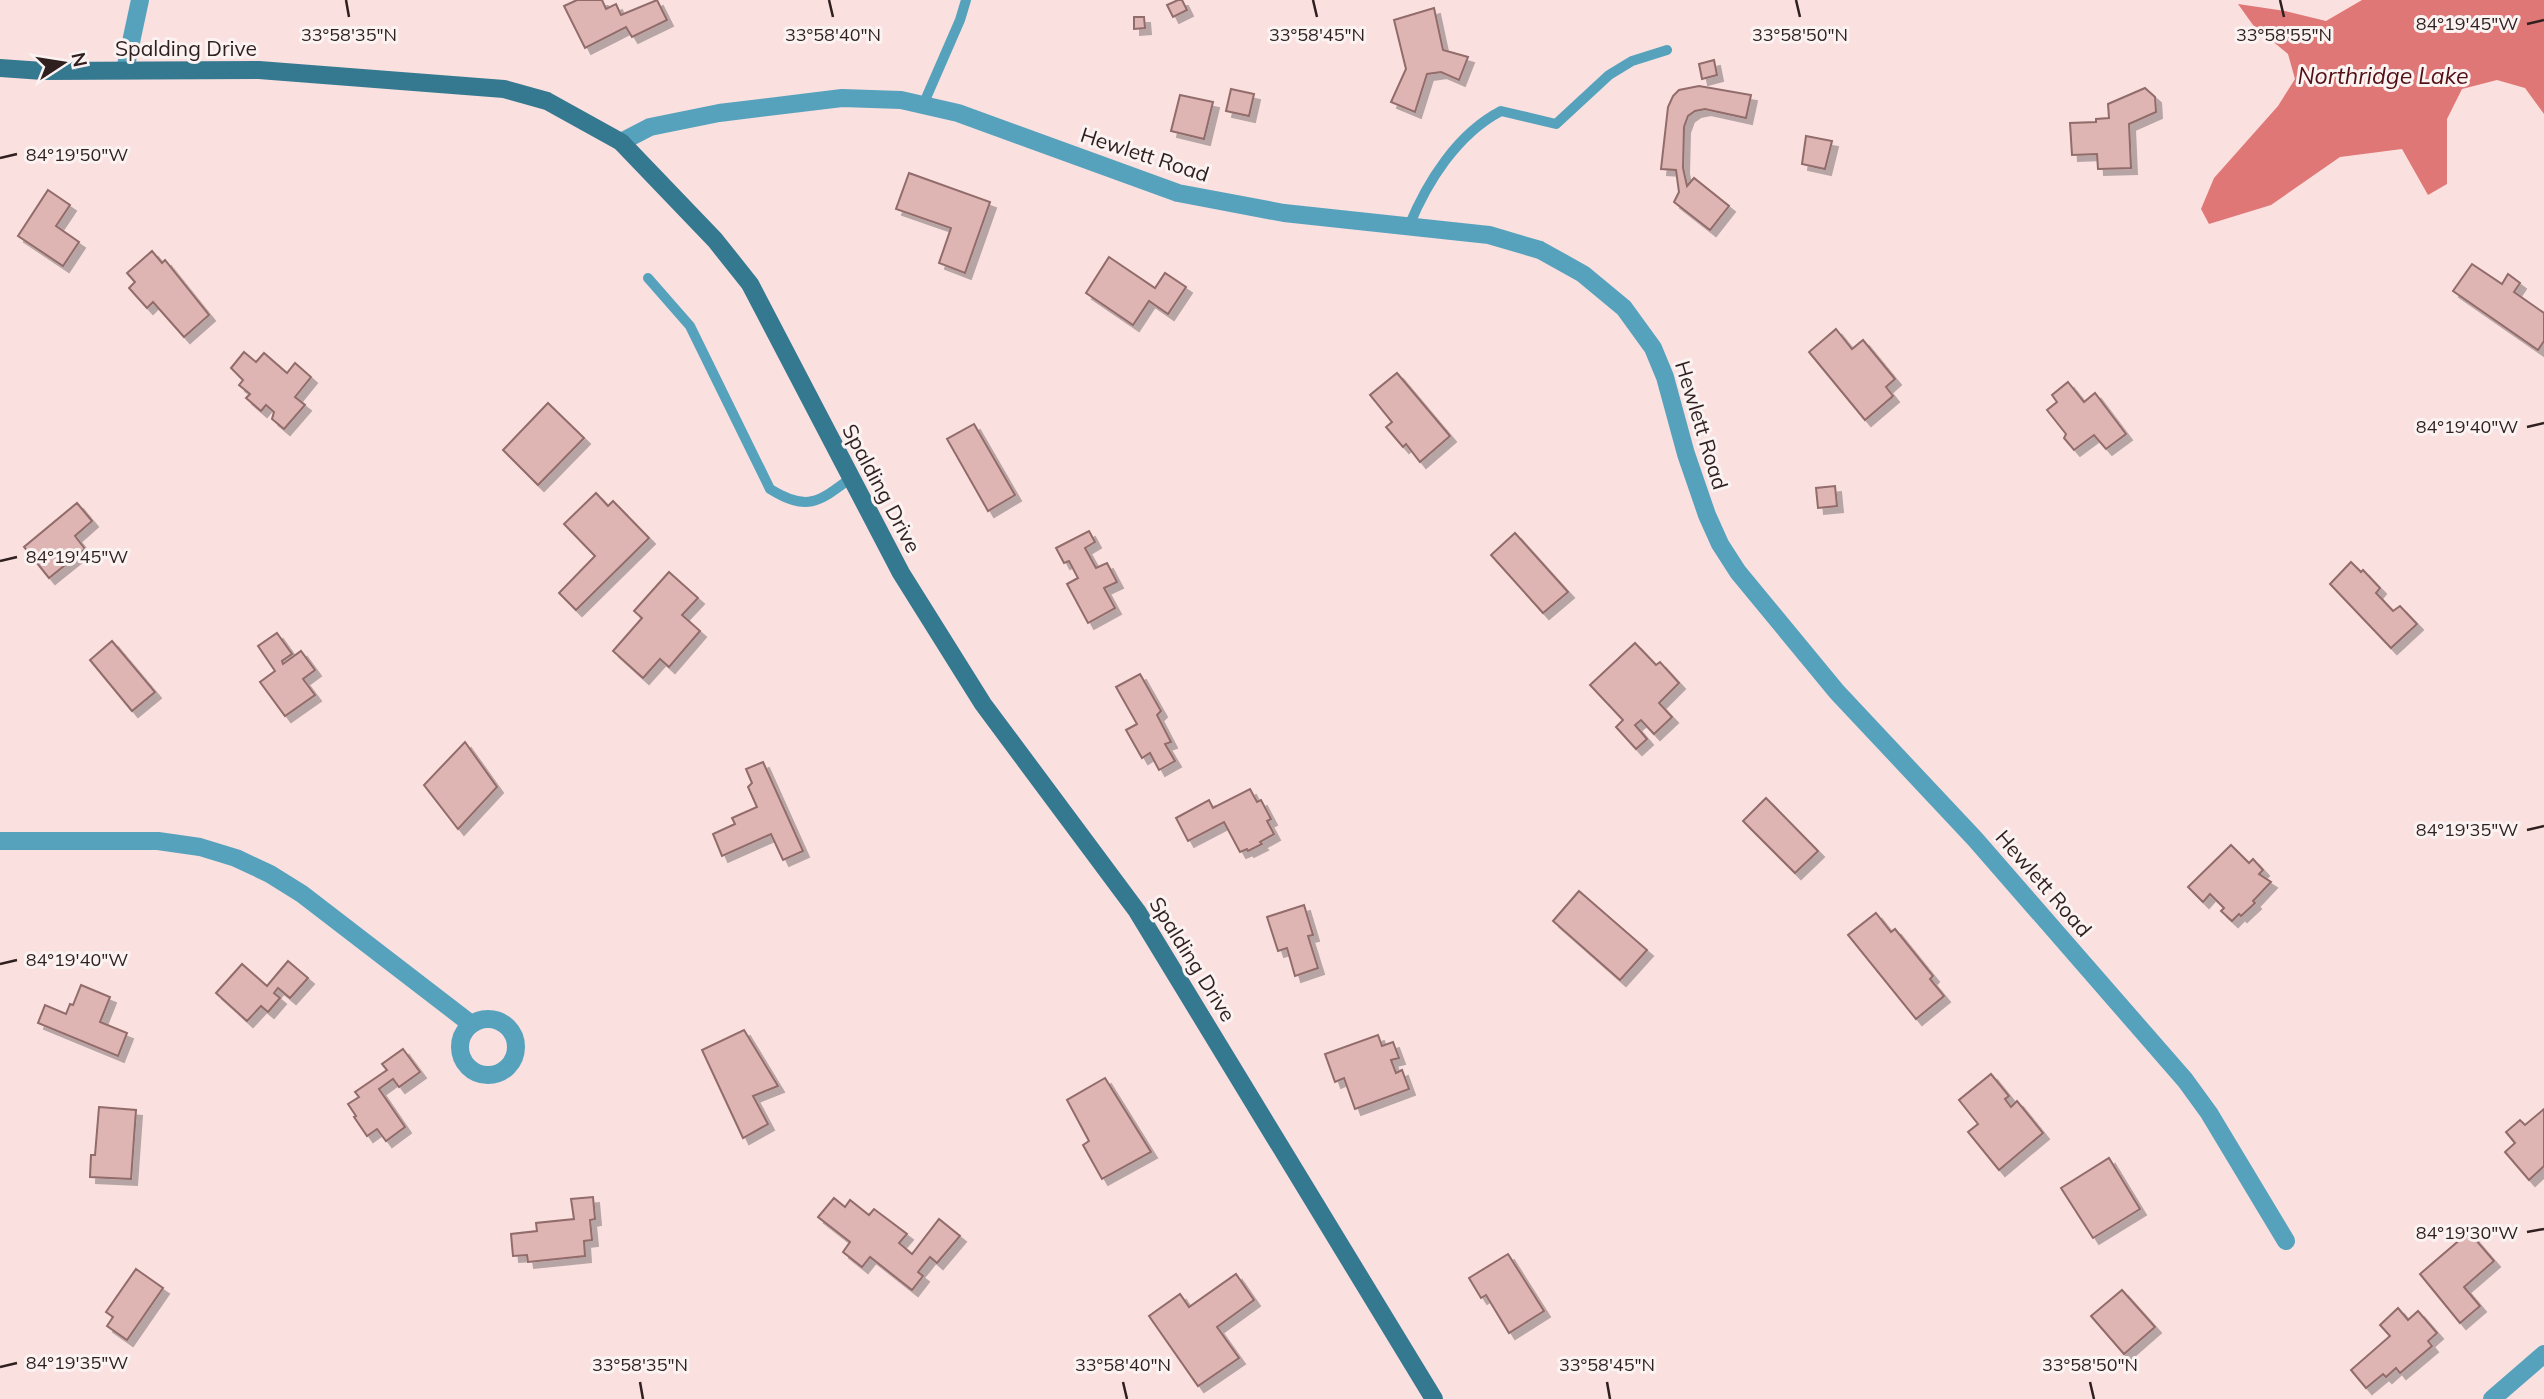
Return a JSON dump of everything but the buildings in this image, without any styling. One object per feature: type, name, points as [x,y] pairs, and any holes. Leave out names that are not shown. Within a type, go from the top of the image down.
[{"type":"street","points":[[125,70],[140,0]]},
{"type":"street","name":"Spalding Drive","points":[[0,68],[43,71],[259,70],[504,89],[547,101],[621,142],[715,240],[750,284],[901,573],[983,704],[1137,911],[1434,1399]]},
{"type":"street","name":"Hewlett Road","points":[[621,142],[650,127],[719,113],[842,98],[901,100],[958,113],[1178,193],[1284,213],[1489,235],[1540,250],[1583,274],[1624,308],[1653,348],[1665,377],[1686,454],[1707,515],[1720,544],[1738,572],[1837,692],[1975,839],[2185,1080],[2209,1113],[2286,1241]]},
{"type":"street","points":[[0,841],[158,841],[200,847],[236,858],[270,874],[302,894],[471,1024]]},
{"type":"street","points":[[2493,1399],[2544,1354]]},
{"type":"lane","points":[[923,105],[960,20],[965,0]]},
{"type":"lane","points":[[1409,226],[1423,192],[1460,144],[1482,121],[1502,111],[1556,124],[1609,75],[1632,61],[1667,50]]},
{"type":"lane","points":[[648,278],[690,326],[770,489],[788,500],[815,502],[851,478]]},
{"type":"water","name":"Northridge Lake","points":[[2362,0],[2544,0],[2544,114],[2525,88],[2497,80],[2462,89],[2447,119],[2447,184],[2428,195],[2402,149],[2340,157],[2271,205],[2209,224],[2201,209],[2214,178],[2278,106],[2295,79],[2288,54],[2253,25],[2238,4],[2326,21]]}]
